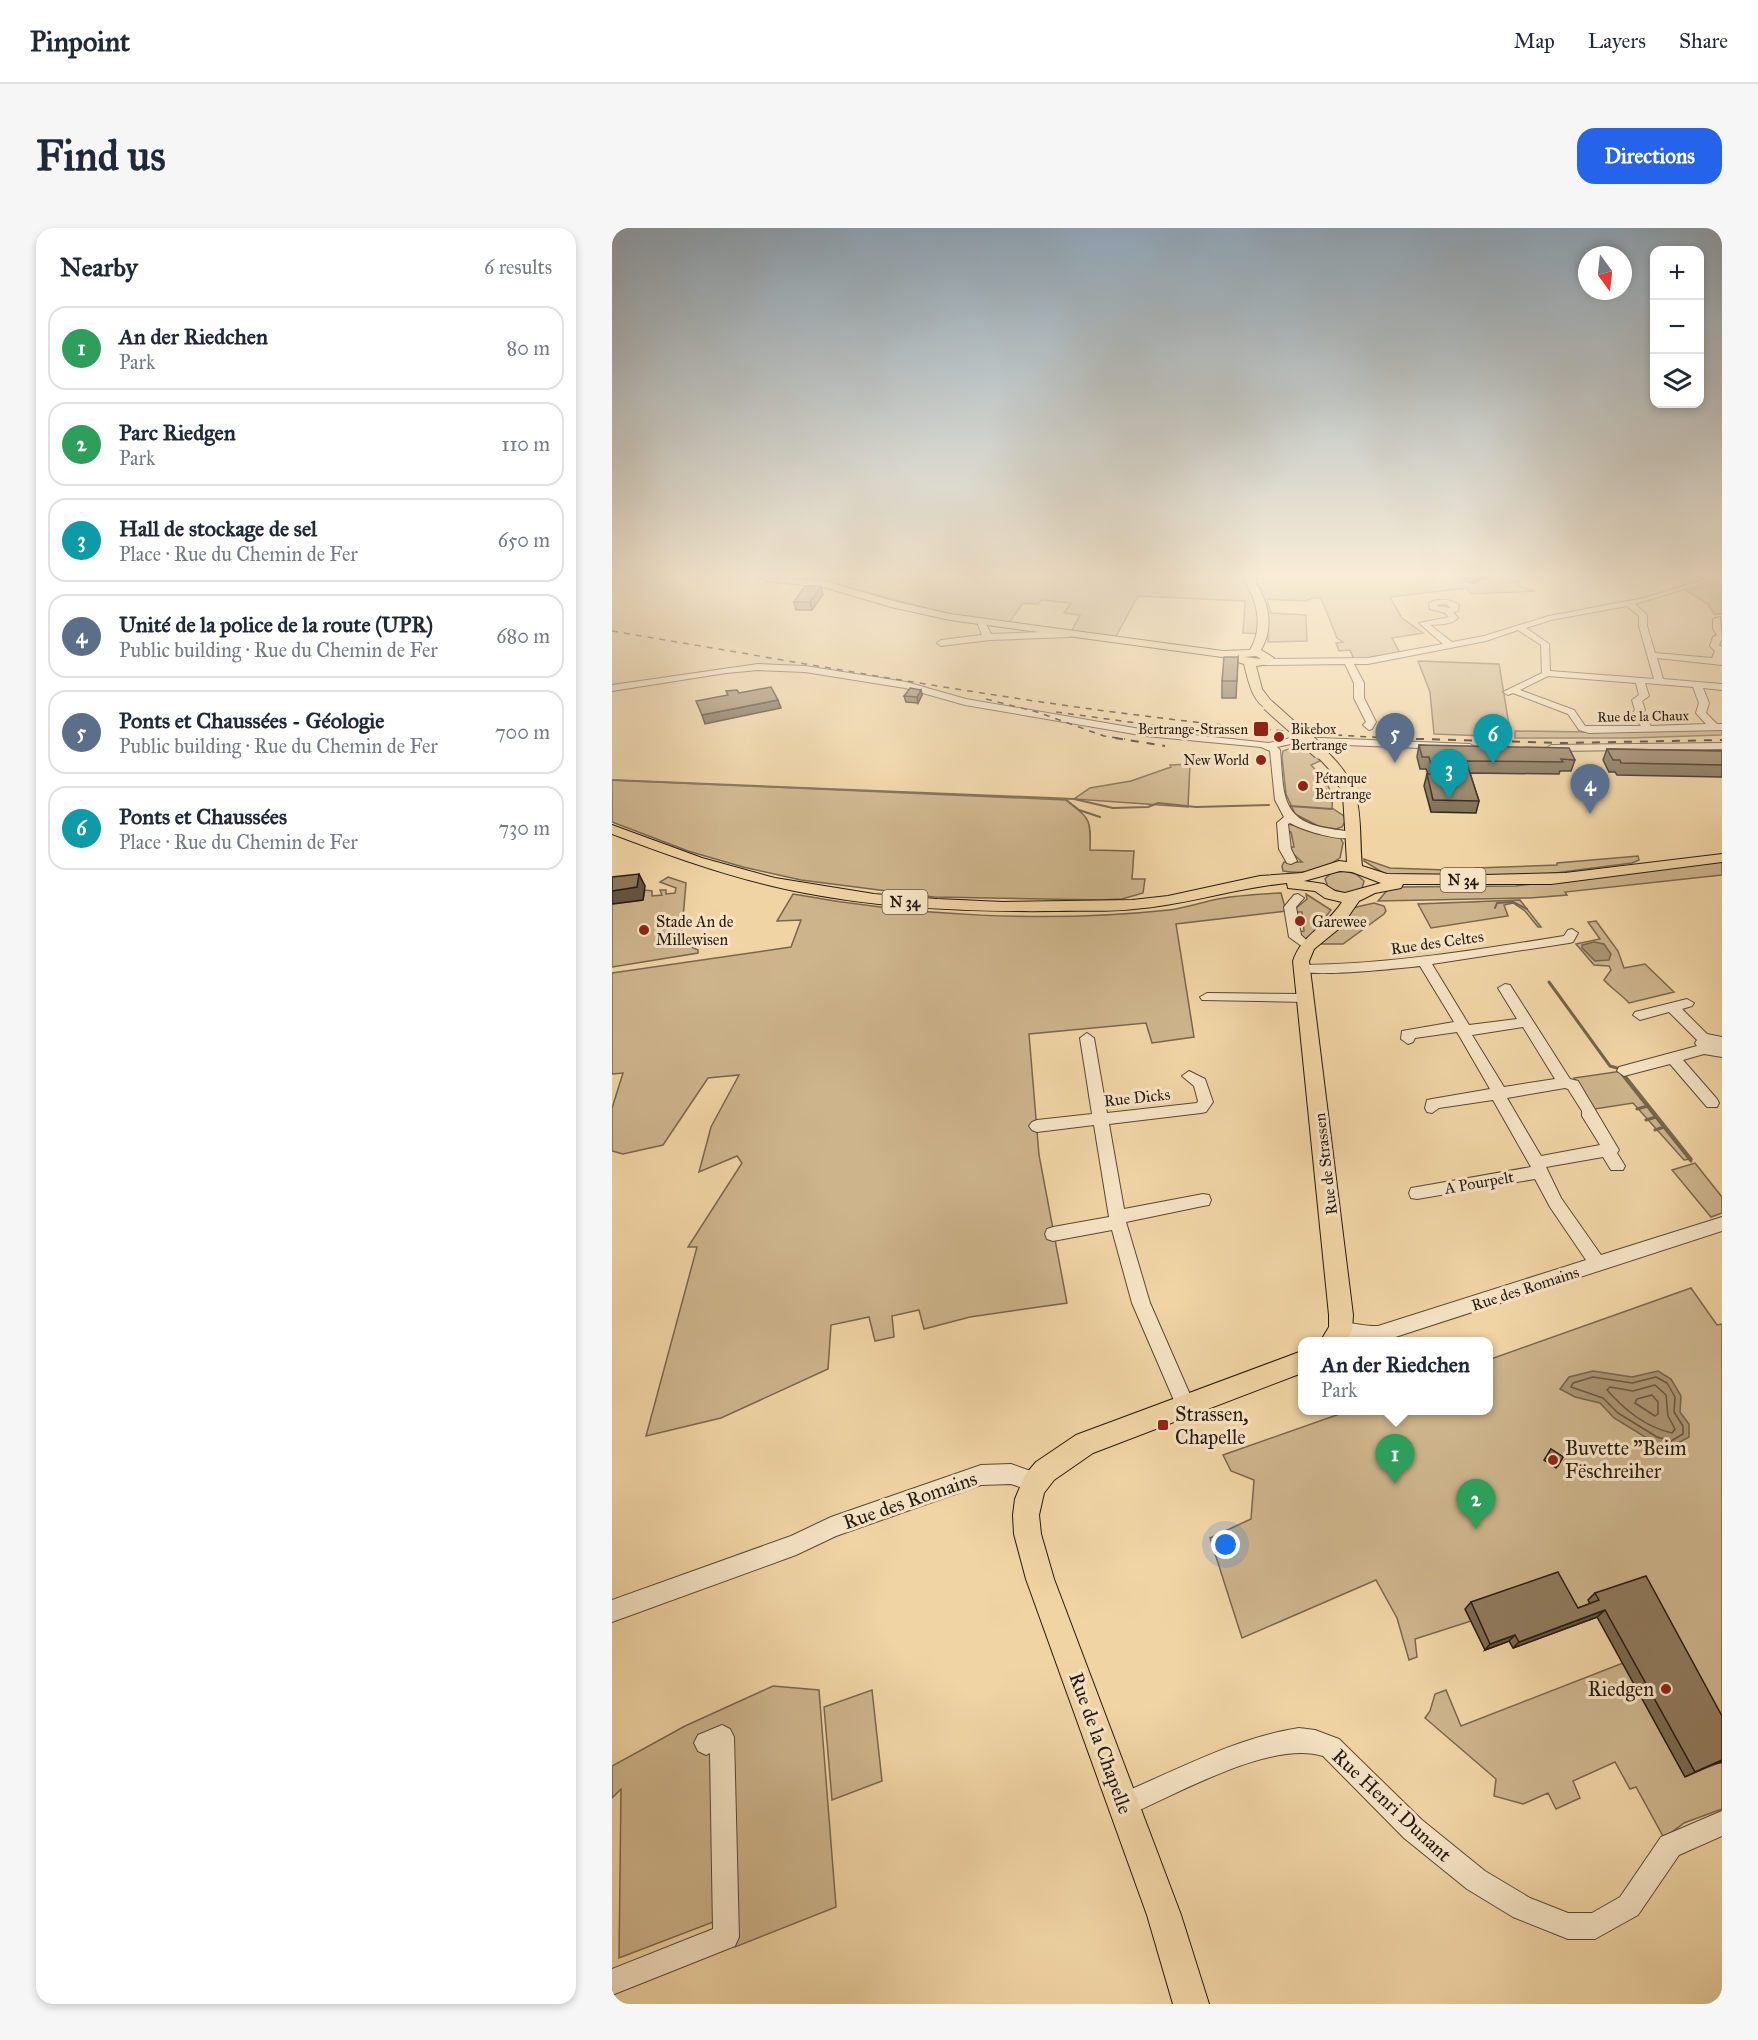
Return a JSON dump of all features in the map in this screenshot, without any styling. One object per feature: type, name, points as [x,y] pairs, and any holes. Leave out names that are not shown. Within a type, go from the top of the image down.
[{"type":"main road","points":[[1257,661],[1256,689],[1268,705],[1342,774],[1349,787],[1359,870],[1371,880],[1371,889]]},
{"type":"main road","name":"N 34","points":[[612,829],[676,854],[753,877],[818,891],[874,899],[970,906],[1096,906],[1150,903],[1207,892],[1325,881],[1359,870],[1385,879],[1485,880],[1564,877]]},
{"type":"main road","points":[[1325,881],[1342,858],[1353,835]]},
{"type":"main road","name":"N 34","points":[[1325,881],[1353,898],[1386,885],[1532,883],[1722,858]]},
{"type":"main road","name":"Rue de Strassen","points":[[1325,881],[1336,905],[1335,913],[1300,962],[1341,1315],[1336,1336]]},
{"type":"main road","points":[[1314,940],[1341,918],[1345,907],[1353,898]]},
{"type":"main road","points":[[1035,1482],[1046,1468],[1060,1457],[1084,1444],[1298,1364]]},
{"type":"main road","name":"Rue de la Chapelle","points":[[1035,1482],[1027,1506],[1027,1538],[1164,1915],[1191,2004]]},
{"type":"street","points":[[1304,661],[1349,663],[1373,661]]},
{"type":"street","points":[[1546,661],[1546,674],[1722,687]]},
{"type":"street","points":[[1653,661],[1659,682]]},
{"type":"street","points":[[1349,663],[1359,683],[1356,691],[1360,702],[1367,709],[1371,722],[1368,725],[1370,728]]},
{"type":"street","points":[[612,688],[726,670],[758,667],[795,668],[906,685],[965,702],[1156,734],[1270,746],[1304,740],[1483,747]]},
{"type":"street","name":"Rue de la Chaux","points":[[1546,674],[1509,692],[1571,712],[1582,728],[1589,730],[1718,727]]},
{"type":"street","points":[[1640,680],[1644,696],[1637,700],[1640,710],[1637,714],[1648,729]]},
{"type":"street","name":"Rue de la Chaux","points":[[1697,685],[1704,703],[1701,713],[1718,727]]},
{"type":"street","points":[[1270,746],[1275,750],[1281,803],[1291,818],[1312,828],[1353,835]]},
{"type":"street","points":[[1542,748],[1722,746]]},
{"type":"street","points":[[1291,818],[1281,823],[1285,849],[1291,861]]},
{"type":"street","points":[[1298,898],[1290,907],[1294,937],[1314,940]]},
{"type":"street","name":"Rue des Celtes","points":[[1301,969],[1346,969],[1424,961],[1569,939],[1572,933]]},
{"type":"street","name":"A Pourpelt","points":[[1424,961],[1566,1217],[1598,1264]]},
{"type":"street","points":[[1505,988],[1564,1083]]},
{"type":"street","points":[[1207,997],[1304,998]]},
{"type":"street","points":[[1640,1015],[1687,1003]]},
{"type":"street","points":[[1672,1007],[1705,1044],[1722,1050]]},
{"type":"street","points":[[1408,1039],[1407,1034],[1455,1027],[1471,1030],[1527,1022]]},
{"type":"street","points":[[1087,1038],[1117,1220],[1141,1303],[1186,1406]]},
{"type":"street","points":[[1624,1071],[1673,1058],[1705,1044]]},
{"type":"street","points":[[1673,1058],[1712,1103]]},
{"type":"street","name":"Rue Dicks","points":[[1037,1126],[1201,1108],[1206,1102],[1200,1083],[1189,1076]]},
{"type":"street","points":[[1432,1108],[1432,1104],[1564,1083],[1573,1085],[1590,1111],[1589,1116],[1611,1150],[1607,1150],[1617,1166]]},
{"type":"street","name":"A Pourpelt","points":[[1417,1193],[1607,1150]]},
{"type":"street","points":[[1053,1234],[1203,1200]]},
{"type":"street","name":"Rue des Romains","points":[[1336,1336],[1378,1334],[1722,1224]]},
{"type":"street","name":"Rue des Romains","points":[[612,1611],[796,1545],[831,1527],[981,1475],[1011,1474],[1035,1482]]},
{"type":"street","points":[[612,1982],[726,1937],[722,1737],[706,1743]]},
{"type":"street","name":"Rue Henri Dunant","points":[[1124,1805],[1246,1753],[1274,1744],[1301,1739],[1319,1743],[1331,1747],[1413,1829],[1476,1880],[1522,1908],[1568,1926],[1595,1926],[1629,1906],[1670,1846],[1722,1822]]},
{"type":"shaded area","points":[[1418,661],[1499,664],[1511,737],[1434,734],[1430,692]]},
{"type":"shaded area","points":[[1722,728],[1722,735],[1515,738],[1515,731],[1590,732]]},
{"type":"shaded area","points":[[1302,744],[1320,761],[1311,765],[1330,789],[1332,808],[1347,818],[1342,827],[1336,829],[1318,826],[1295,814],[1286,794],[1282,757],[1283,751]]},
{"type":"shaded area","points":[[1190,764],[1188,807],[1074,799],[1090,788],[1131,781],[1171,767],[1170,765]]},
{"type":"shaded area","points":[[612,780],[1066,800],[1087,820],[1090,831],[1090,850],[1134,851],[1132,879],[1145,879],[1143,893],[1122,899],[1100,900],[934,897],[801,880],[743,867],[688,851],[612,822]]},
{"type":"shaded area","points":[[1288,824],[1340,837],[1343,843],[1340,858],[1327,866],[1313,870],[1283,871],[1284,862],[1302,862],[1288,849],[1288,847],[1294,847],[1291,832],[1286,830]]},
{"type":"shaded area","points":[[1638,856],[1639,860],[1632,863],[1547,874],[1488,878],[1388,876],[1364,861],[1364,859],[1390,868],[1475,871],[1475,868],[1557,865],[1557,863]]},
{"type":"shaded area","points":[[1722,862],[1722,875],[1565,892],[1567,895],[1530,898],[1378,901],[1390,887],[1516,886]]},
{"type":"shaded area","points":[[1344,871],[1356,874],[1364,881],[1362,889],[1345,893],[1328,887],[1325,879],[1331,873]]},
{"type":"shaded area","name":"Stade An de Millewisen","points":[[668,877],[686,883],[681,942],[698,950],[698,953],[612,967],[612,904],[643,900],[645,890],[652,891],[652,896],[662,895],[660,890],[666,890],[666,894],[675,893],[676,888],[660,882]]},
{"type":"shaded area","points":[[1281,893],[1286,911],[1176,924],[1194,1037],[1152,1043],[1146,1023],[1029,1034],[1039,1155],[1067,1303],[970,1317],[924,1329],[919,1310],[892,1316],[894,1337],[875,1341],[869,1317],[831,1325],[828,1369],[721,1418],[646,1436],[697,1247],[688,1247],[742,1163],[737,1156],[699,1172],[711,1127],[739,1075],[708,1078],[663,1145],[623,1154],[612,1151],[612,1108],[623,1073],[612,1074],[612,973],[791,947],[801,920],[777,921],[793,894],[885,908],[933,912],[1076,916],[1169,910],[1212,900]]},
{"type":"shaded area","points":[[1306,894],[1331,910],[1309,938],[1303,939],[1297,932],[1304,931],[1302,912],[1295,912],[1295,909],[1307,899]]},
{"type":"shaded area","points":[[1520,900],[1541,927],[1538,927],[1525,911],[1513,903],[1504,905],[1508,916],[1431,928],[1418,904]]},
{"type":"shaded area","points":[[1374,903],[1384,906],[1386,911],[1384,914],[1343,944],[1319,944],[1345,921],[1352,908]]},
{"type":"shaded area","points":[[1596,921],[1618,951],[1624,968],[1645,964],[1674,992],[1629,1003],[1610,986],[1604,980],[1611,970],[1609,966],[1594,965],[1576,944],[1600,939],[1588,922]]},
{"type":"shaded area","points":[[1622,1071],[1692,1159],[1684,1160],[1633,1103],[1595,1109],[1574,1078]]},
{"type":"shaded area","points":[[1695,1163],[1722,1197],[1722,1213],[1711,1217],[1672,1170]]},
{"type":"shaded area","points":[[1691,1288],[1717,1325],[1722,1324],[1722,1744],[1597,1617],[1591,1619],[1466,1609],[1471,1621],[1415,1639],[1417,1657],[1409,1660],[1397,1618],[1376,1580],[1242,1638],[1210,1538],[1251,1519],[1254,1480],[1231,1471],[1223,1455],[1337,1415],[1493,1415],[1493,1358]]},
{"type":"shaded area","points":[[1623,1663],[1685,1776],[1722,1762],[1722,1809],[1684,1823],[1664,1838],[1636,1787],[1630,1789],[1615,1762],[1573,1781],[1580,1798],[1556,1809],[1548,1793],[1523,1804],[1494,1796],[1496,1779],[1425,1718],[1430,1711],[1435,1694],[1446,1690],[1461,1726]]},
{"type":"shaded area","points":[[773,1686],[819,1690],[836,1907],[735,1947],[734,1914],[619,1958],[621,1789],[612,1798],[612,1766],[685,1726]]},
{"type":"shaded area","points":[[872,1690],[882,1781],[832,1800],[824,1707]]},
{"type":"water","points":[[1594,942],[1604,944],[1611,954],[1609,960],[1595,961],[1582,948],[1582,945]]},
{"type":"water","points":[[1593,1371],[1632,1377],[1658,1371],[1671,1379],[1681,1396],[1680,1412],[1689,1424],[1689,1437],[1671,1447],[1655,1443],[1614,1418],[1600,1403],[1575,1397],[1560,1389],[1569,1377]]},
{"type":"building","points":[[1224,661],[1238,661],[1237,681],[1222,681]]},
{"type":"building","points":[[771,687],[778,700],[702,715],[696,701],[728,695],[726,691],[737,690],[739,693]]},
{"type":"building","points":[[910,688],[921,690],[917,697],[904,696]]},
{"type":"building","points":[[1419,745],[1569,748],[1575,760],[1561,759],[1563,762],[1466,761],[1479,801],[1433,800],[1427,774],[1433,774],[1429,757],[1422,757]]},
{"type":"building","points":[[1607,749],[1722,751],[1722,765],[1621,763],[1620,760],[1613,760]]},
{"type":"building","points":[[639,874],[637,887],[612,891],[612,877]]},
{"type":"building","name":"Buvette \"Beim Fëschreiher","points":[[1551,1449],[1563,1457],[1558,1466],[1546,1458]]},
{"type":"building","points":[[1558,1572],[1578,1608],[1599,1600],[1595,1593],[1646,1576],[1722,1716],[1722,1760],[1695,1772],[1605,1610],[1519,1642],[1515,1635],[1490,1644],[1471,1602]]},
{"type":"waterway","points":[[612,780],[1074,799],[1113,808],[1148,807],[1158,803],[1196,807],[1269,805]]},
{"type":"waterway","points":[[1065,799],[1079,810],[1100,817]]},
{"type":"waterway","points":[[1290,806],[1332,809]]},
{"type":"waterway","points":[[1495,908],[1497,903],[1513,902],[1527,909]]},
{"type":"waterway","points":[[1549,982],[1610,1066],[1617,1068]]},
{"type":"waterway","points":[[1621,1073],[1647,1106]]},
{"type":"waterway","points":[[1637,1109],[1647,1106]]},
{"type":"waterway","points":[[1647,1106],[1656,1117]]},
{"type":"waterway","points":[[1646,1120],[1656,1117]]},
{"type":"waterway","points":[[1656,1117],[1664,1127]]},
{"type":"waterway","points":[[1655,1130],[1664,1127]]},
{"type":"waterway","points":[[1664,1127],[1691,1161]]},
{"type":"railway","points":[[787,661],[1110,712],[1210,724],[1403,739]]},
{"type":"railway","points":[[986,699],[1037,712],[1104,736],[1125,739]]},
{"type":"railway","points":[[1056,712],[1181,729]]},
{"type":"railway","points":[[1115,738],[1165,746]]},
{"type":"railway","points":[[1384,738],[1403,739]]},
{"type":"railway","points":[[1403,739],[1564,743],[1722,740]]},
{"type":"railway","points":[[1403,739],[1411,739]]},
{"type":"place","name":"Bertrange-Strassen","points":[[1261,729]]},
{"type":"place","name":"Bikebox Bertrange","points":[[1279,737]]},
{"type":"place","name":"New World","points":[[1261,760]]},
{"type":"place","name":"Ponts et Chaussées - Géologie","points":[[1395,763]]},
{"type":"place","name":"Ponts et Chaussées","points":[[1493,764]]},
{"type":"place","name":"Pétanque Bertrange","points":[[1303,786]]},
{"type":"place","name":"Hall de stockage de sel","points":[[1449,799]]},
{"type":"place","name":"Unité de la police de la route (UPR)","points":[[1590,814]]},
{"type":"place","name":"Garewee","points":[[1300,921]]},
{"type":"place","name":"Stade An de Millewisen","points":[[644,930]]},
{"type":"place","name":"Strassen, Chapelle","points":[[1163,1425]]},
{"type":"place","name":"Buvette \"Beim Fëschreiher","points":[[1553,1460]]},
{"type":"place","name":"An der Riedchen","points":[[1395,1484]]},
{"type":"place","name":"Parc Riedgen","points":[[1476,1529]]},
{"type":"place","name":"Riedgen","points":[[1666,1689]]}]
